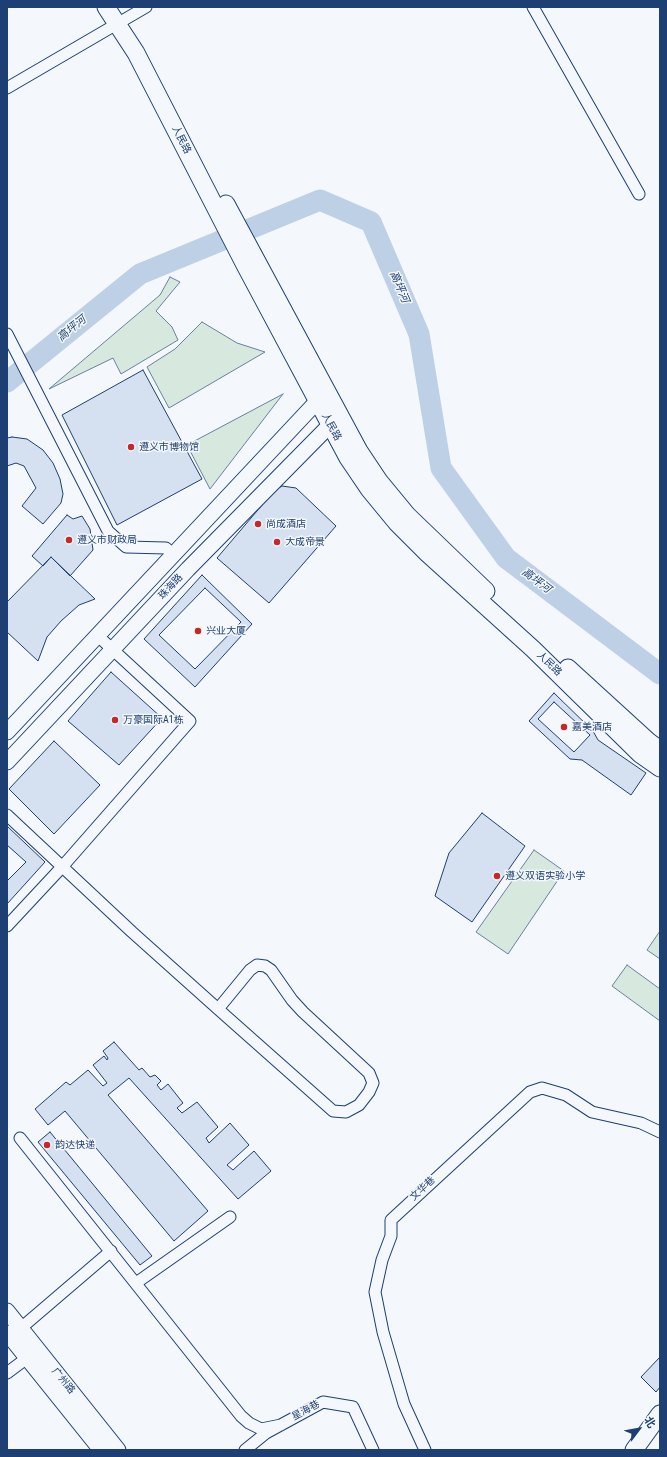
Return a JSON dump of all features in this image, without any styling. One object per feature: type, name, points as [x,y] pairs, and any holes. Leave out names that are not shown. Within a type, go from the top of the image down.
[{"type":"main road","name":"人民路","points":[[106,7],[119,17],[143,49],[250,262],[336,422],[348,458],[369,488],[402,528],[428,554],[533,649],[640,754],[660,768]]},
{"type":"main road","name":"人民路","points":[[336,422],[359,451],[379,481],[407,515],[527,630],[648,741],[660,750]]},
{"type":"main road","points":[[634,1450],[660,1414]]},
{"type":"main road","points":[[634,1450],[660,1430]]},
{"type":"street","points":[[7,88],[119,17],[146,7]]},
{"type":"street","points":[[533,7],[639,194]]},
{"type":"street","points":[[7,334],[108,531],[126,547],[166,548],[173,555]]},
{"type":"street","name":"珠海路","points":[[7,732],[322,396]]},
{"type":"street","name":"珠海路","points":[[7,762],[188,569],[336,422]]},
{"type":"street","points":[[7,926],[62,867],[190,721],[98,636]]},
{"type":"street","points":[[7,816],[218,1009],[333,1111],[346,1112],[359,1105],[369,1092],[373,1083],[369,1073],[303,1012],[292,1000],[272,970],[265,966],[257,966],[250,970],[218,1009]]},
{"type":"street","name":"文华巷","points":[[425,1450],[404,1404],[383,1332],[375,1292],[382,1260],[391,1236],[391,1220],[530,1092],[542,1088],[566,1095],[592,1112],[641,1123],[660,1132]]},
{"type":"street","points":[[20,1138],[241,1416],[249,1423],[261,1429],[281,1425]]},
{"type":"street","points":[[136,1283],[230,1217]]},
{"type":"street","points":[[14,1331],[111,1251]]},
{"type":"street","name":"广州路","points":[[7,1311],[14,1331],[27,1358],[101,1450]]},
{"type":"street","name":"广州路","points":[[14,1331],[118,1450]]},
{"type":"street","points":[[7,1373],[27,1358]]},
{"type":"street","name":"星海巷","points":[[245,1450],[266,1433],[323,1402],[353,1407],[373,1450]]},
{"type":"shaded area","points":[[170,277],[180,282],[156,311],[172,327],[178,340],[121,374],[113,358],[49,389],[160,295]]},
{"type":"shaded area","points":[[202,322],[237,343],[265,352],[169,408],[147,367],[175,349]]},
{"type":"shaded area","points":[[283,394],[210,489],[187,445]]},
{"type":"shaded area","points":[[534,850],[564,871],[508,954],[476,932]]},
{"type":"shaded area","points":[[660,931],[660,959],[647,950]]},
{"type":"shaded area","points":[[627,965],[660,989],[660,1021],[612,986]]},
{"type":"building","name":"遵义市博物馆","points":[[143,370],[202,479],[117,525],[62,415]]},
{"type":"building","points":[[12,437],[27,439],[43,450],[53,463],[60,479],[63,494],[61,503],[43,524],[22,506],[36,488],[24,466],[16,463],[7,466],[7,438]]},
{"type":"building","name":"大成帝景","points":[[282,486],[296,488],[336,526],[269,603],[217,558],[274,491]]},
{"type":"building","name":"遵义市财政局","points":[[67,515],[73,519],[82,516],[90,529],[93,550],[70,576],[51,557],[43,566],[32,556]]},
{"type":"building","points":[[51,557],[95,599],[79,605],[61,621],[47,637],[38,661],[7,632],[7,602]]},
{"type":"building","name":"兴业大厦","points":[[202,575],[252,624],[195,687],[144,639]]},
{"type":"building","points":[[205,588],[241,622],[195,669],[159,635]]},
{"type":"building","name":"万豪国际A1栋","points":[[111,672],[162,718],[119,765],[68,721]]},
{"type":"building","points":[[554,693],[593,731],[598,740],[646,773],[631,795],[582,760],[570,759],[529,721]]},
{"type":"building","name":"嘉美酒店","points":[[554,702],[590,735],[574,752],[538,719]]},
{"type":"building","points":[[54,741],[100,785],[54,834],[9,789]]},
{"type":"building","points":[[482,813],[525,846],[472,922],[435,896],[449,853]]},
{"type":"building","points":[[7,826],[45,862],[7,904]]},
{"type":"building","points":[[7,845],[26,862],[7,881]]},
{"type":"building","points":[[114,1042],[139,1070],[142,1068],[150,1077],[155,1075],[161,1081],[157,1085],[161,1090],[168,1084],[183,1103],[177,1108],[182,1113],[197,1102],[218,1127],[206,1138],[209,1143],[230,1123],[249,1145],[227,1165],[233,1170],[254,1151],[271,1171],[238,1199],[129,1078],[108,1095],[208,1211],[174,1241],[65,1111],[48,1125],[35,1109],[66,1082],[70,1085],[88,1070],[103,1086],[107,1083],[93,1065],[104,1056],[107,1060],[108,1058],[103,1051]]},
{"type":"building","points":[[50,1132],[152,1256],[140,1265],[38,1142]]},
{"type":"building","points":[[660,1357],[660,1387],[656,1392],[641,1377]]},
{"type":"waterway","name":"高坪河","points":[[7,382],[140,274],[320,200],[371,222],[419,334],[441,468],[506,558],[660,674]]},
{"type":"place","name":"遵义市博物馆","points":[[131,447]]},
{"type":"place","name":"尚成酒店","points":[[258,524]]},
{"type":"place","name":"遵义市财政局","points":[[69,540]]},
{"type":"place","name":"大成帝景","points":[[277,542]]},
{"type":"place","name":"兴业大厦","points":[[198,631]]},
{"type":"place","name":"万豪国际A1栋","points":[[115,720]]},
{"type":"place","name":"嘉美酒店","points":[[564,727]]},
{"type":"place","name":"遵义双语实验小学","points":[[497,876]]},
{"type":"place","name":"韵达快递","points":[[47,1145]]}]
